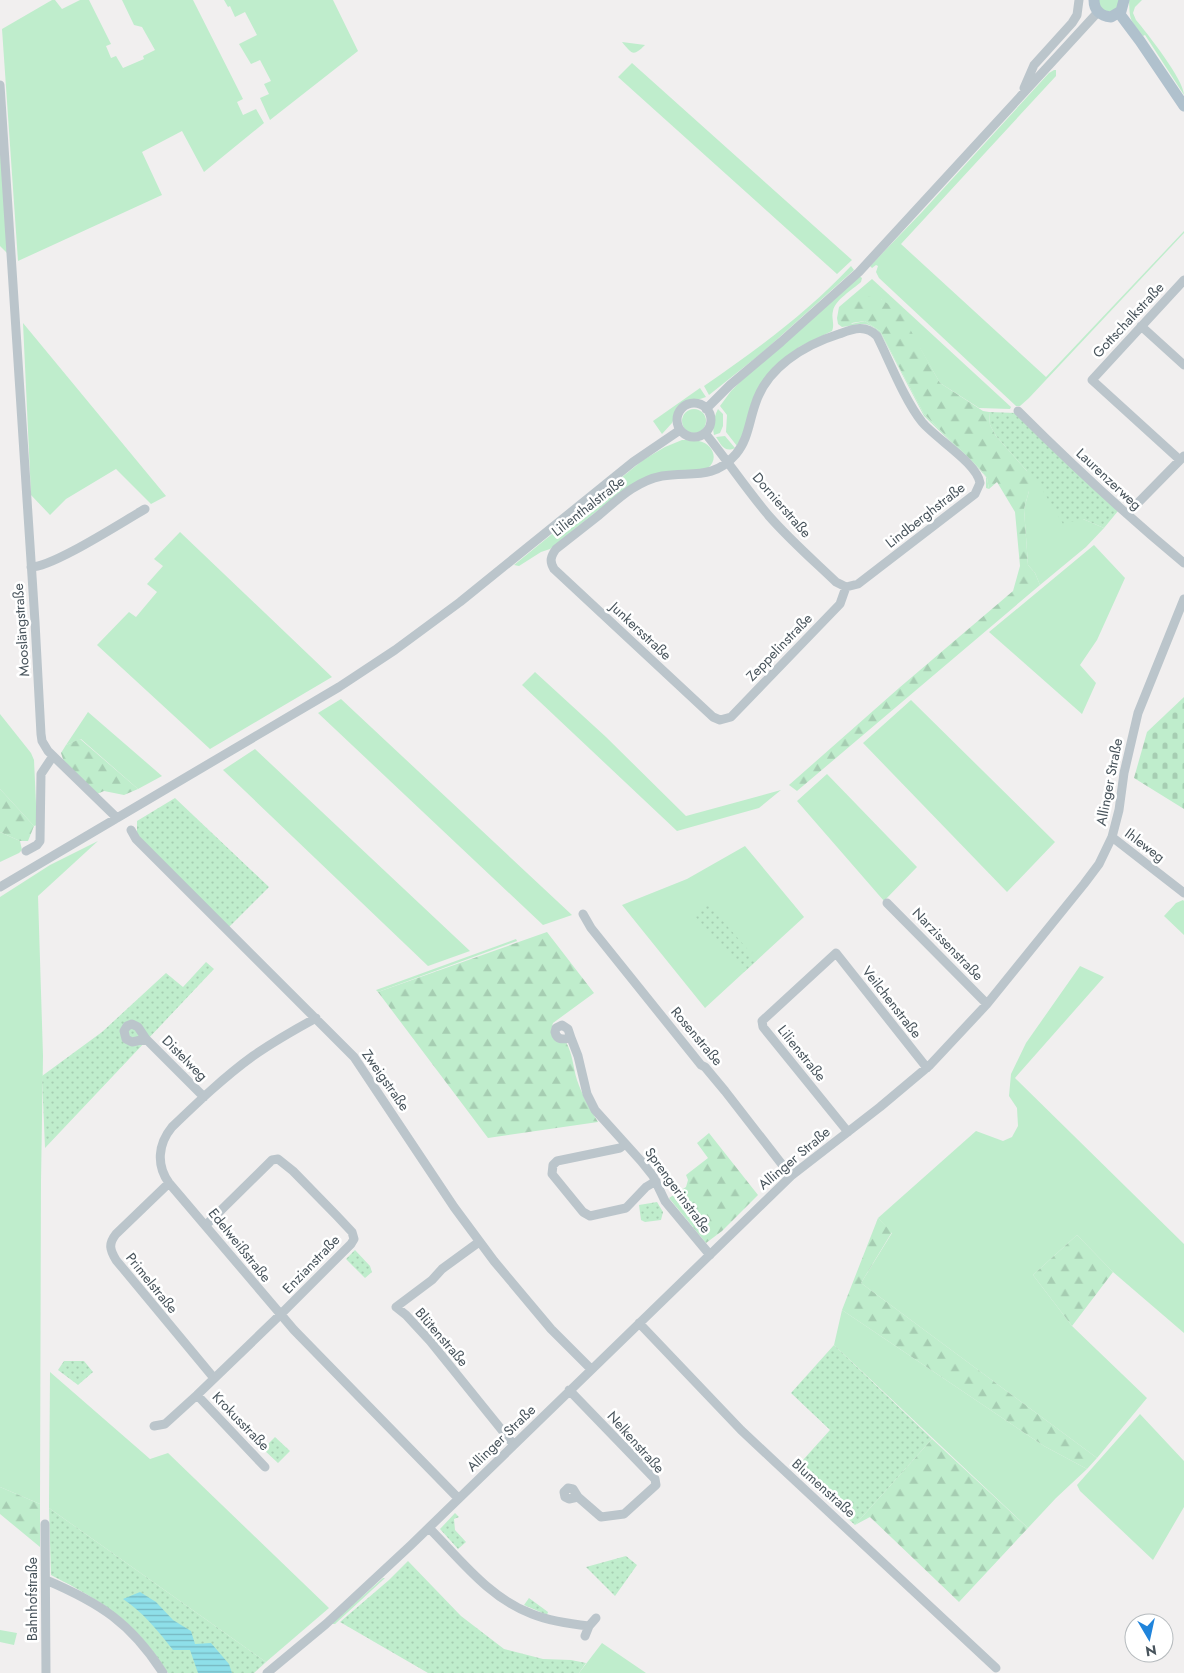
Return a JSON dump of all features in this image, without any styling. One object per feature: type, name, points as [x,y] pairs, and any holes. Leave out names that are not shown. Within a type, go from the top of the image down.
[{"type":"main road","points":[[1094,0],[1094,5],[1098,12],[1110,17],[1119,14],[1124,7],[1124,0]]},
{"type":"main road","points":[[1119,14],[1184,106]]},
{"type":"street","points":[[1021,95],[1034,65],[1072,23],[1079,0]]},
{"type":"street","points":[[706,409],[730,385],[782,342],[858,272],[1098,12]]},
{"type":"street","points":[[0,85],[31,567]]},
{"type":"street","name":"Gottschalkstraße","points":[[1182,458],[1092,380],[1184,280]]},
{"type":"street","points":[[1141,326],[1184,365]]},
{"type":"street","name":"Lindberghstraße","points":[[728,462],[744,443],[761,389],[785,363],[813,344],[857,328],[868,329],[877,336],[912,407],[923,422],[974,469],[980,483],[975,494],[858,584],[846,587]]},
{"type":"street","points":[[697,404],[706,409],[709,413],[710,422],[705,433],[700,436],[691,437],[680,430],[677,419],[682,409],[686,406],[697,404]]},
{"type":"street","name":"Laurenzerweg","points":[[1018,411],[1127,514],[1184,564]]},
{"type":"street","points":[[0,887],[339,687],[395,650],[468,596],[633,462],[680,430]]},
{"type":"street","name":"Dornierstraße","points":[[705,433],[783,531],[836,582],[846,587]]},
{"type":"street","points":[[1127,514],[1182,458]]},
{"type":"street","name":"Lilienthalstraße","points":[[553,553],[622,496],[642,483],[662,476],[698,475],[709,472],[728,462]]},
{"type":"street","name":"Mooslängstraße","points":[[117,818],[53,756],[42,742],[31,567],[38,567],[63,555],[145,509]]},
{"type":"street","name":"Junkersstraße","points":[[553,553],[552,565],[568,582],[713,717],[723,720]]},
{"type":"street","name":"Zeppelinstraße","points":[[723,720],[731,717],[840,604],[846,587]]},
{"type":"street","name":"Allinger Straße","points":[[268,1673],[348,1604],[429,1528],[791,1176],[927,1068],[987,1004],[1099,864],[1112,837],[1119,810],[1125,765],[1138,713],[1184,600]]},
{"type":"street","points":[[26,851],[38,845],[40,841],[41,774],[53,756]]},
{"type":"street","name":"Zweigstraße","points":[[131,830],[136,839],[362,1066],[479,1242],[532,1307],[590,1370]]},
{"type":"street","name":"Ihleweg","points":[[1112,837],[1184,893]]},
{"type":"street","name":"Narzissenstraße","points":[[887,903],[987,1004]]},
{"type":"street","name":"Rosenstraße","points":[[582,914],[591,928],[701,1065],[705,1067],[725,1091],[791,1176]]},
{"type":"street","name":"Veilchenstraße","points":[[836,953],[927,1068]]},
{"type":"street","name":"Lilienstraße","points":[[836,953],[762,1021],[763,1027],[848,1132]]},
{"type":"street","name":"Edelweißstraße","points":[[316,1018],[251,1057],[204,1096],[172,1127],[163,1140],[161,1166],[169,1183],[280,1315],[458,1498]]},
{"type":"street","name":"Distelweg","points":[[146,1038],[204,1096]]},
{"type":"street","name":"Sprengerinstraße","points":[[571,1038],[576,1049],[584,1085],[591,1103],[603,1120],[641,1161],[656,1181],[665,1201],[710,1255]]},
{"type":"street","points":[[625,1144],[620,1148],[557,1161],[553,1165],[552,1174],[583,1212],[590,1216],[626,1208],[646,1187],[656,1181]]},
{"type":"street","name":"Enzianstraße","points":[[154,1426],[165,1424],[280,1315],[354,1239],[352,1232],[293,1171],[278,1159],[272,1160],[206,1225]]},
{"type":"street","name":"Primelstraße","points":[[169,1183],[116,1234],[110,1243],[110,1249],[116,1260],[214,1378]]},
{"type":"street","name":"Blütenstraße","points":[[479,1242],[442,1269],[432,1280],[396,1308],[406,1315],[430,1341],[514,1445]]},
{"type":"street","name":"Blumenstraße","points":[[639,1323],[772,1460],[996,1668]]},
{"type":"street","name":"Nelkenstraße","points":[[569,1390],[656,1482],[656,1485],[621,1516],[601,1517],[578,1497]]},
{"type":"street","name":"Krokusstraße","points":[[196,1395],[265,1466]]},
{"type":"street","name":"Bahnhofstraße","points":[[45,1524],[46,1673]]},
{"type":"street","points":[[429,1528],[483,1584],[498,1596],[518,1608],[549,1620],[589,1626]]},
{"type":"street","points":[[46,1580],[75,1592],[101,1606],[124,1624],[148,1648],[163,1673]]},
{"type":"street","points":[[585,1636],[589,1626],[596,1618]]},
{"type":"green space","points":[[55,0],[62,9],[80,0],[89,0],[111,44],[106,46],[111,58],[116,56],[123,68],[144,59],[143,56],[155,50],[142,27],[134,25],[122,0],[193,0],[243,99],[237,102],[243,115],[256,109],[264,123],[204,172],[182,131],[142,152],[162,195],[18,261],[2,29]]},
{"type":"green space","points":[[224,0],[333,0],[358,51],[270,120],[260,98],[269,94],[264,84],[271,81],[260,60],[251,64],[239,44],[257,35],[245,12],[235,17],[230,6],[228,7]]},
{"type":"green space","points":[[1097,0],[1121,0],[1117,11],[1103,12]]},
{"type":"green space","points":[[1129,0],[1142,0],[1135,7],[1133,13],[1136,20],[1172,68],[1184,95],[1145,35],[1143,36],[1133,22],[1130,16]]},
{"type":"green space","points":[[622,42],[645,45],[633,53]]},
{"type":"green space","points":[[632,63],[852,260],[837,274],[618,77]]},
{"type":"green space","points":[[1056,70],[1056,76],[901,244],[1046,377],[1184,231],[1184,233],[1029,398],[1020,406],[1016,406],[879,278],[876,272],[878,266],[876,265],[872,268],[870,266],[1049,73]]},
{"type":"green space","points":[[0,134],[8,254],[0,246]]},
{"type":"green space","points":[[851,266],[854,270],[763,352],[709,395],[704,386],[743,359],[799,315]]},
{"type":"green space","points":[[859,276],[862,278],[861,282],[840,299],[834,307],[832,331],[799,347],[775,367],[737,446],[726,432],[727,415],[720,406],[745,377]]},
{"type":"green space","points":[[872,279],[1011,407],[1010,409],[979,408],[940,383],[920,348],[881,299],[851,324],[865,321],[880,331],[924,414],[982,471],[987,478],[989,489],[986,488],[986,477],[980,470],[924,416],[881,334],[871,326],[863,324],[842,327],[838,324],[839,307]]},
{"type":"green space","points":[[857,294],[881,299],[901,313],[940,383],[983,411],[989,412],[990,425],[996,436],[1040,486],[1029,491],[1024,509],[1028,565],[1035,573],[1040,585],[797,791],[789,785],[1013,591],[1020,566],[1015,512],[997,482],[989,489],[987,478],[982,471],[924,414],[880,331],[865,321],[844,324],[840,320],[840,312]]},
{"type":"green space","points":[[23,323],[166,496],[151,504],[116,469],[66,499],[50,515],[31,495]]},
{"type":"green space","points":[[700,388],[706,397],[679,408],[672,423],[662,434],[653,421]]},
{"type":"green space","points":[[694,409],[699,410],[705,416],[705,426],[699,432],[694,433],[689,432],[683,426],[682,421],[683,416],[689,410]]},
{"type":"green space","points":[[718,409],[723,414],[723,426],[720,433],[714,435],[715,415]]},
{"type":"green space","points":[[989,412],[1016,413],[1118,511],[1104,528],[1083,519],[1063,524],[1040,486],[996,436],[990,425]]},
{"type":"green space","points":[[725,436],[735,448],[726,449],[716,437]]},
{"type":"green space","points":[[1024,438],[1083,519],[1104,528],[1086,547],[1040,585],[1035,573],[1028,565],[1024,509],[1029,491]]},
{"type":"green space","points":[[682,440],[699,441],[711,448],[714,456],[708,468],[642,479],[597,511],[550,549],[541,552],[519,566],[514,565],[643,460],[665,447]]},
{"type":"green space","points":[[180,532],[332,677],[210,749],[97,645],[129,612],[136,617],[157,592],[147,584],[163,566],[154,559]]},
{"type":"green space","points":[[1094,545],[1125,578],[1097,640],[1080,665],[1096,683],[1082,714],[989,632]]},
{"type":"green space","points":[[535,672],[606,737],[686,816],[781,790],[759,808],[677,831],[522,685]]},
{"type":"green space","points":[[1184,697],[1184,809],[1134,778],[1147,732]]},
{"type":"green space","points":[[341,699],[572,915],[543,925],[318,713]]},
{"type":"green space","points":[[911,700],[1055,842],[1007,892],[863,743]]},
{"type":"green space","points":[[88,712],[162,776],[138,789],[81,739],[66,745]]},
{"type":"green space","points":[[0,714],[31,753],[34,760],[37,825],[34,826],[0,789]]},
{"type":"green space","points":[[80,739],[138,789],[124,795],[104,791],[97,794],[64,762],[61,753],[66,745]]},
{"type":"green space","points":[[255,749],[470,951],[428,966],[223,770]]},
{"type":"green space","points":[[827,774],[917,867],[884,901],[797,801]]},
{"type":"green space","points":[[0,789],[34,826],[28,841],[20,841],[0,832]]},
{"type":"green space","points":[[175,798],[269,887],[225,931],[137,838],[137,821]]},
{"type":"green space","points":[[0,832],[20,841],[22,850],[0,862]]},
{"type":"green space","points":[[98,841],[38,896],[43,1056],[40,1504],[0,1487],[0,897],[50,865]]},
{"type":"green space","points":[[745,846],[804,917],[705,1008],[622,905],[687,879]]},
{"type":"green space","points":[[1183,900],[1184,935],[1164,916],[1176,903]]},
{"type":"green space","points":[[707,903],[757,960],[744,972],[694,915]]},
{"type":"green space","points":[[547,932],[594,993],[553,1023],[552,1035],[558,1041],[566,1042],[579,1086],[598,1122],[488,1138],[378,992]]},
{"type":"green space","points":[[516,939],[517,941],[378,992],[376,990]]},
{"type":"green space","points":[[206,962],[214,969],[45,1148],[42,1076],[102,1032],[166,973],[183,987]]},
{"type":"green space","points":[[1080,966],[1104,977],[1015,1078],[1184,1244],[1184,1333],[1113,1272],[1077,1235],[1033,1275],[1072,1326],[1147,1398],[1097,1458],[861,1283],[892,1233],[878,1218],[976,1131],[1003,1141],[1012,1137],[1018,1126],[1017,1108],[1009,1096],[1011,1074],[1026,1043]]},
{"type":"green space","points":[[709,1133],[758,1195],[722,1231],[706,1243],[669,1198],[686,1187],[688,1180],[686,1175],[708,1158],[697,1143]]},
{"type":"green space","points":[[657,1202],[663,1212],[661,1220],[645,1222],[641,1220],[639,1205]]},
{"type":"green space","points":[[878,1218],[892,1232],[861,1283],[1097,1458],[1087,1469],[1044,1446],[842,1310]]},
{"type":"green space","points":[[1077,1235],[1113,1272],[1072,1326],[1033,1275]]},
{"type":"green space","points":[[355,1250],[370,1266],[372,1272],[365,1278],[346,1259]]},
{"type":"green space","points":[[842,1310],[1044,1446],[1087,1469],[1028,1528],[834,1345]]},
{"type":"green space","points":[[834,1345],[932,1439],[855,1525],[794,1470],[830,1430],[791,1393]]},
{"type":"green space","points":[[64,1361],[84,1361],[93,1372],[78,1385],[58,1370]]},
{"type":"green space","points":[[50,1372],[150,1459],[168,1453],[329,1608],[266,1662],[49,1508]]},
{"type":"green space","points":[[1140,1414],[1184,1461],[1184,1507],[1153,1560],[1080,1491],[1077,1485]]},
{"type":"green space","points":[[275,1437],[290,1451],[278,1463],[263,1449]]},
{"type":"green space","points":[[932,1439],[1028,1528],[959,1602],[870,1517],[855,1525]]},
{"type":"green space","points":[[0,1487],[40,1504],[40,1547],[0,1514]]},
{"type":"green space","points":[[49,1508],[266,1662],[254,1673],[168,1673],[143,1640],[117,1615],[87,1595],[51,1575]]},
{"type":"green space","points":[[455,1513],[459,1517],[454,1519],[455,1530],[466,1542],[458,1549],[440,1529]]},
{"type":"green space","points":[[626,1556],[637,1565],[615,1596],[586,1567]]},
{"type":"green space","points":[[408,1561],[461,1616],[504,1649],[543,1659],[571,1660],[586,1663],[579,1673],[428,1673],[340,1622]]},
{"type":"green space","points":[[385,1578],[335,1624],[331,1624]]},
{"type":"green space","points":[[529,1598],[548,1612],[547,1615],[524,1605]]},
{"type":"green space","points":[[0,1630],[17,1633],[14,1645],[0,1642]]},
{"type":"green space","points":[[602,1643],[646,1673],[579,1673]]},
{"type":"water","points":[[140,1592],[156,1602],[173,1620],[191,1631],[195,1644],[211,1643],[229,1664],[232,1673],[198,1673],[190,1650],[173,1650],[144,1616],[123,1599]]}]
